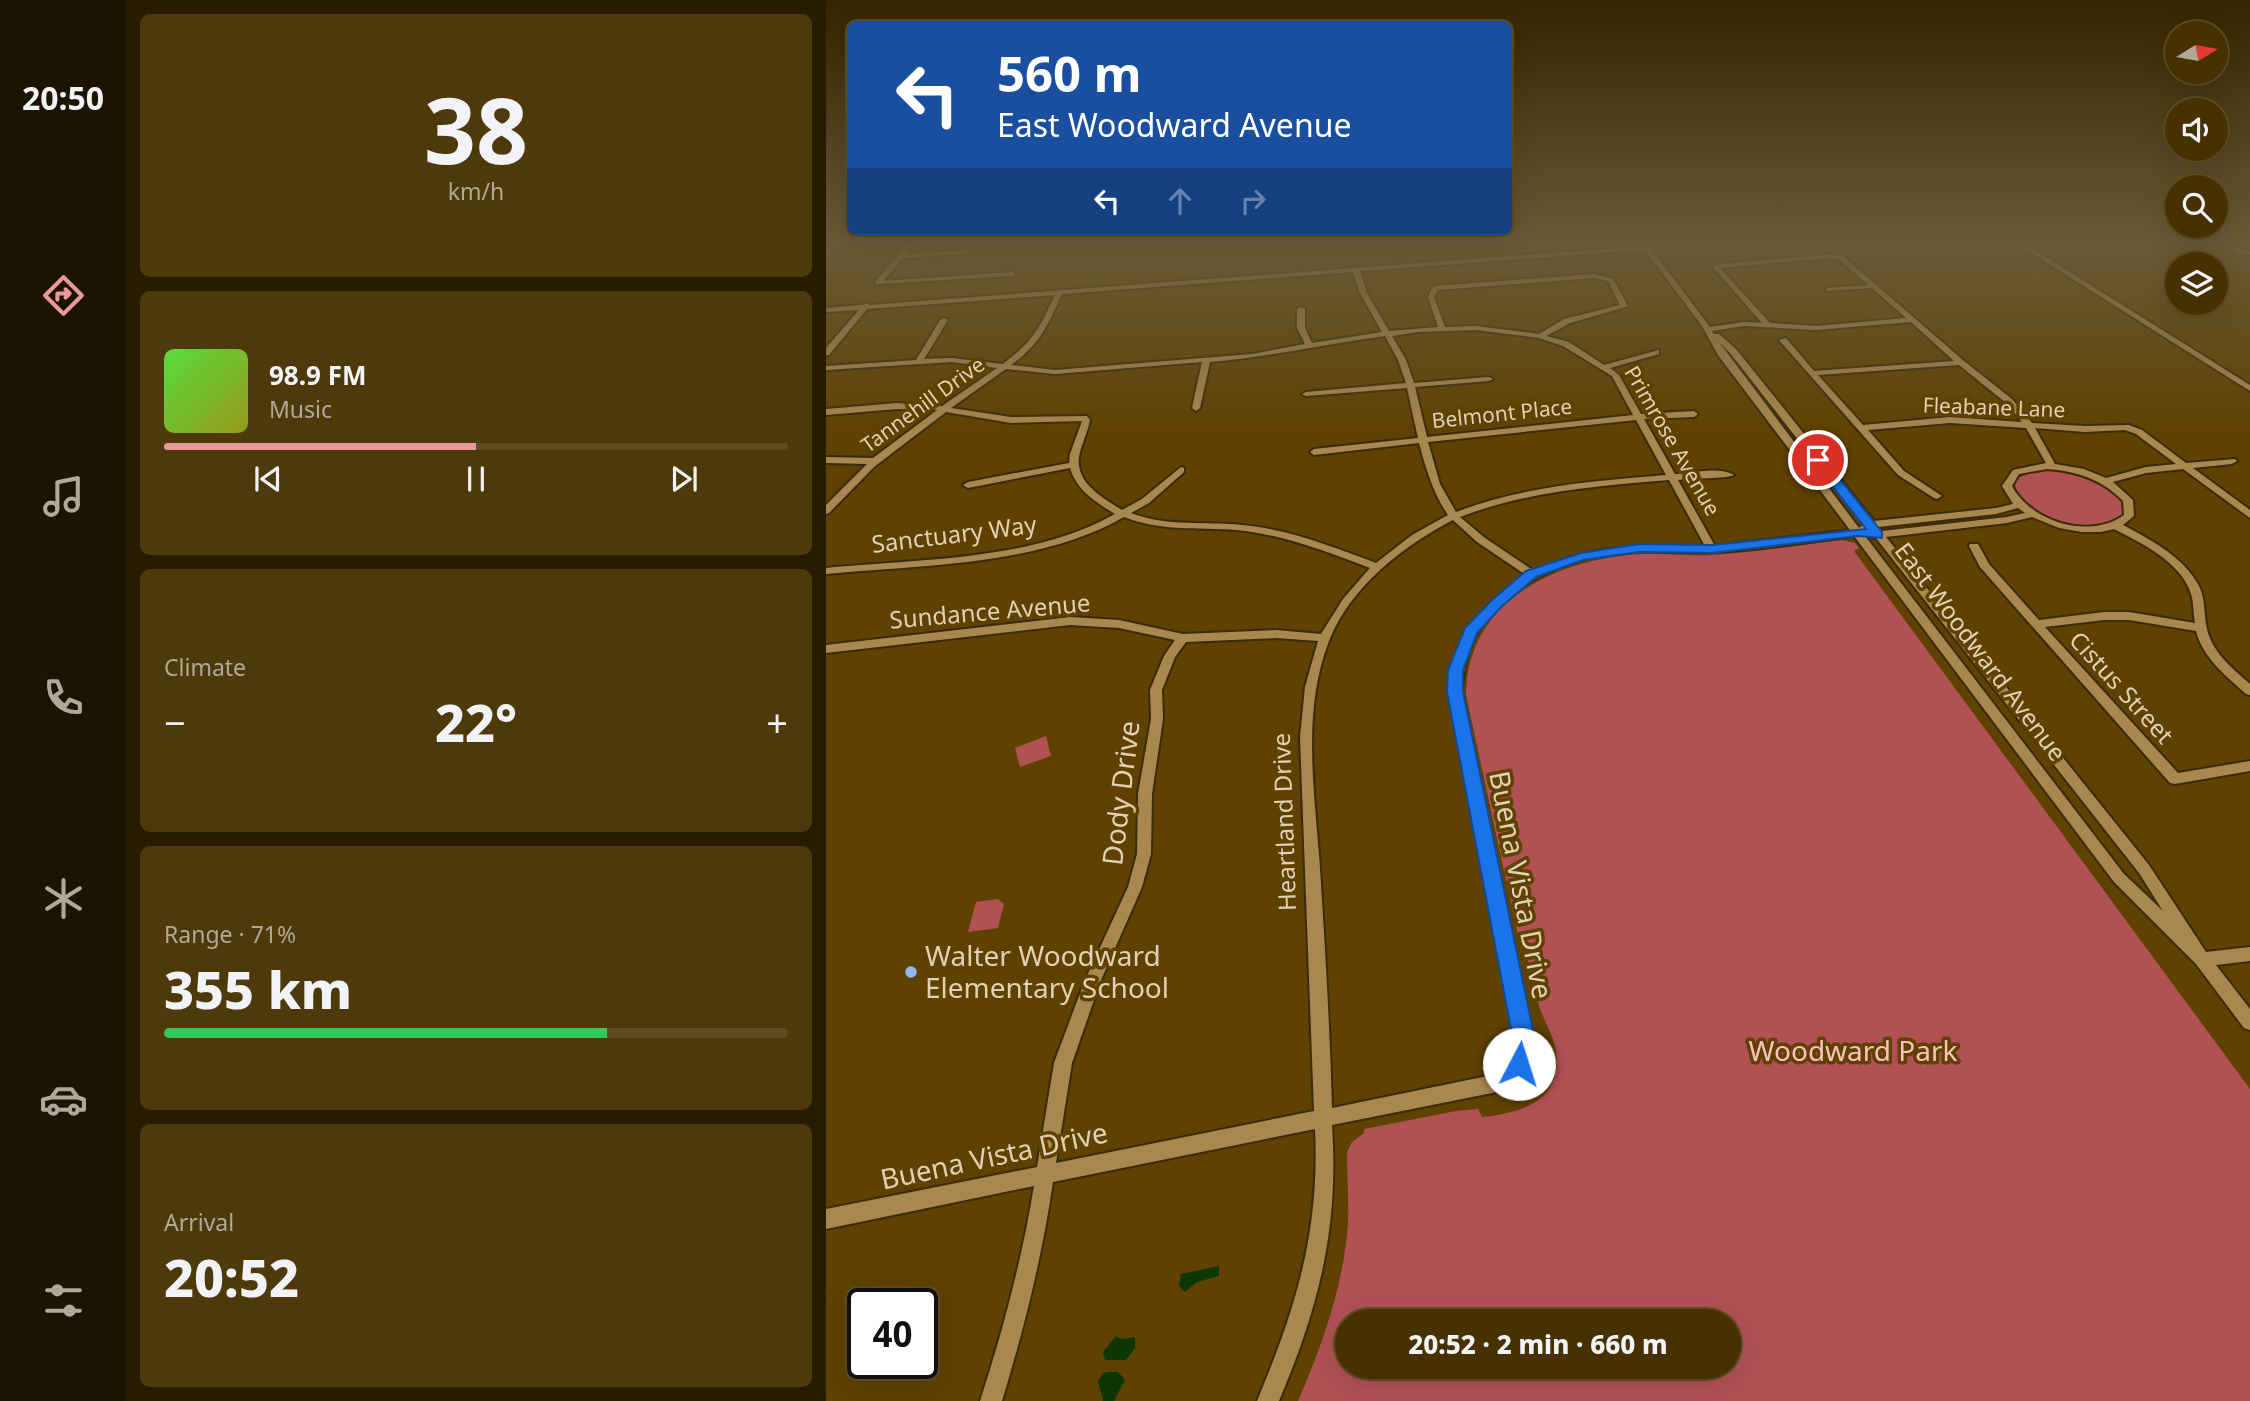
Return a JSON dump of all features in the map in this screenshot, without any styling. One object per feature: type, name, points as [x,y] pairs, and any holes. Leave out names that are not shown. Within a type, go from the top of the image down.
[{"type":"street","points":[[826,353],[863,307]]},
{"type":"street","name":"Tannehill Drive","points":[[826,511],[847,485],[873,461],[1005,367],[1035,340],[1054,307]]},
{"type":"street","points":[[1373,307],[1412,385],[1436,488],[1454,516],[1531,574]]},
{"type":"street","points":[[1435,307],[1442,328]]},
{"type":"street","points":[[1540,336],[1567,321],[1594,311],[1616,307]]},
{"type":"street","name":"East Woodward Avenue","points":[[1692,307],[1708,329],[1733,351],[1868,531],[2119,878],[2202,959]]},
{"type":"street","points":[[1753,307],[1768,324]]},
{"type":"street","points":[[1898,307],[2009,401],[2029,425],[2052,466]]},
{"type":"street","points":[[2121,307],[2250,389]]},
{"type":"street","points":[[1301,309],[1301,328],[1309,345]]},
{"type":"street","points":[[920,360],[944,320]]},
{"type":"street","points":[[1708,329],[1768,324],[1816,328],[1912,320]]},
{"type":"street","name":"Primrose Avenue","points":[[1388,333],[1476,328],[1540,336],[1566,344],[1605,367],[1615,375],[1640,417],[1712,549]]},
{"type":"street","points":[[826,368],[952,360],[1055,372],[1274,353],[1388,333]]},
{"type":"street","points":[[1783,340],[1902,473],[1937,496]]},
{"type":"street","points":[[1605,367],[1656,352]]},
{"type":"street","points":[[1196,408],[1206,360]]},
{"type":"street","points":[[1813,373],[1961,363]]},
{"type":"street","points":[[1306,394],[1336,394],[1489,379]]},
{"type":"street","points":[[826,412],[897,406],[944,409],[1011,420],[1084,418],[1085,428],[1075,453],[1074,466],[1092,495],[1122,514],[1137,520],[1185,528],[1262,531],[1296,539],[1376,567]]},
{"type":"street","name":"Belmont Place","points":[[1314,452],[1640,417],[1694,414]]},
{"type":"street","name":"Fleabane Lane","points":[[1861,428],[1939,420],[2085,429],[2126,427],[2139,432],[2182,466]]},
{"type":"street","points":[[826,460],[873,461]]},
{"type":"street","points":[[2105,481],[2130,473],[2232,461]]},
{"type":"street","points":[[968,485],[1074,466]]},
{"type":"street","points":[[2117,526],[2129,516],[2130,507],[2121,492],[2105,481],[2077,470],[2052,466],[2023,469],[2010,478],[2009,493],[2019,505],[2033,514],[2069,527],[2089,529],[2117,526],[2144,540],[2179,569],[2198,598],[2200,628],[2208,648],[2250,691]]},
{"type":"street","points":[[2182,466],[2250,515]]},
{"type":"street","name":"Sanctuary Way","points":[[826,570],[1041,547],[1082,535],[1122,514],[1168,484],[1181,470]]},
{"type":"street","name":"Heartland Drive","points":[[1268,1401],[1294,1342],[1310,1290],[1325,1182],[1308,775],[1308,703],[1324,638],[1351,596],[1376,567],[1454,516],[1538,492],[1706,474],[1729,475]]},
{"type":"street","name":"Buena Vista Drive","points":[[1868,531],[2019,505]]},
{"type":"street","name":"Buena Vista Drive","points":[[826,1219],[1502,1082],[1519,1064],[1524,1040],[1455,692],[1455,670],[1460,653],[1479,621],[1531,574],[1611,550],[1654,547],[1712,549],[1868,531],[2007,520],[2033,514]]},
{"type":"street","name":"East Woodward Avenue","points":[[1868,531],[2144,869],[2202,959],[2250,1022]]},
{"type":"street","name":"Cistus Street","points":[[1974,546],[1984,565],[2175,779],[2250,766]]},
{"type":"street","points":[[2036,624],[2104,616],[2129,616],[2200,628]]},
{"type":"street","name":"Sundance Avenue","points":[[826,649],[1070,621],[1119,624],[1183,638],[1276,634],[1324,638]]},
{"type":"street","name":"Dody Drive","points":[[991,1401],[1010,1341],[1046,1174],[1063,1063],[1093,980],[1135,887],[1144,854],[1145,794],[1157,719],[1156,690],[1170,656],[1183,638]]},
{"type":"street","points":[[2202,959],[2250,954]]},
{"type":"green space","points":[[2057,469],[2085,477],[2110,489],[2124,502],[2123,516],[2114,522],[2093,527],[2069,525],[2037,513],[2016,495],[2015,480],[2034,470]]},
{"type":"green space","name":"Woodward Park","points":[[1842,540],[1855,543],[1859,548],[1854,551],[2250,1089],[2250,1401],[1298,1401],[1323,1337],[1342,1269],[1348,1223],[1347,1152],[1352,1142],[1364,1133],[1364,1129],[1456,1111],[1478,1109],[1482,1117],[1511,1112],[1536,1101],[1546,1093],[1553,1082],[1556,1052],[1539,1006],[1525,948],[1521,949],[1466,695],[1470,662],[1482,634],[1500,610],[1522,591],[1549,576],[1578,565],[1641,554],[1701,555],[1760,551]]},
{"type":"green space","points":[[1046,736],[1051,756],[1020,767],[1015,748]]},
{"type":"green space","points":[[998,899],[1004,904],[998,928],[968,932],[976,902]]},
{"type":"shaded area","points":[[1219,1266],[1219,1276],[1197,1282],[1185,1292],[1179,1286],[1181,1274]]},
{"type":"shaded area","points":[[1116,1336],[1122,1339],[1135,1337],[1135,1348],[1126,1360],[1105,1360],[1103,1352]]},
{"type":"shaded area","points":[[1118,1372],[1125,1380],[1114,1401],[1103,1401],[1098,1381],[1103,1373]]},
{"type":"place","name":"Walter Woodward Elementary School","points":[[911,972]]},
{"type":"route","points":[[1519,1064],[1524,1040],[1455,692],[1455,670],[1460,653],[1471,631],[1496,604],[1531,574],[1566,561],[1611,550],[1654,547],[1712,549],[1858,532],[1877,535],[1818,460]]}]
